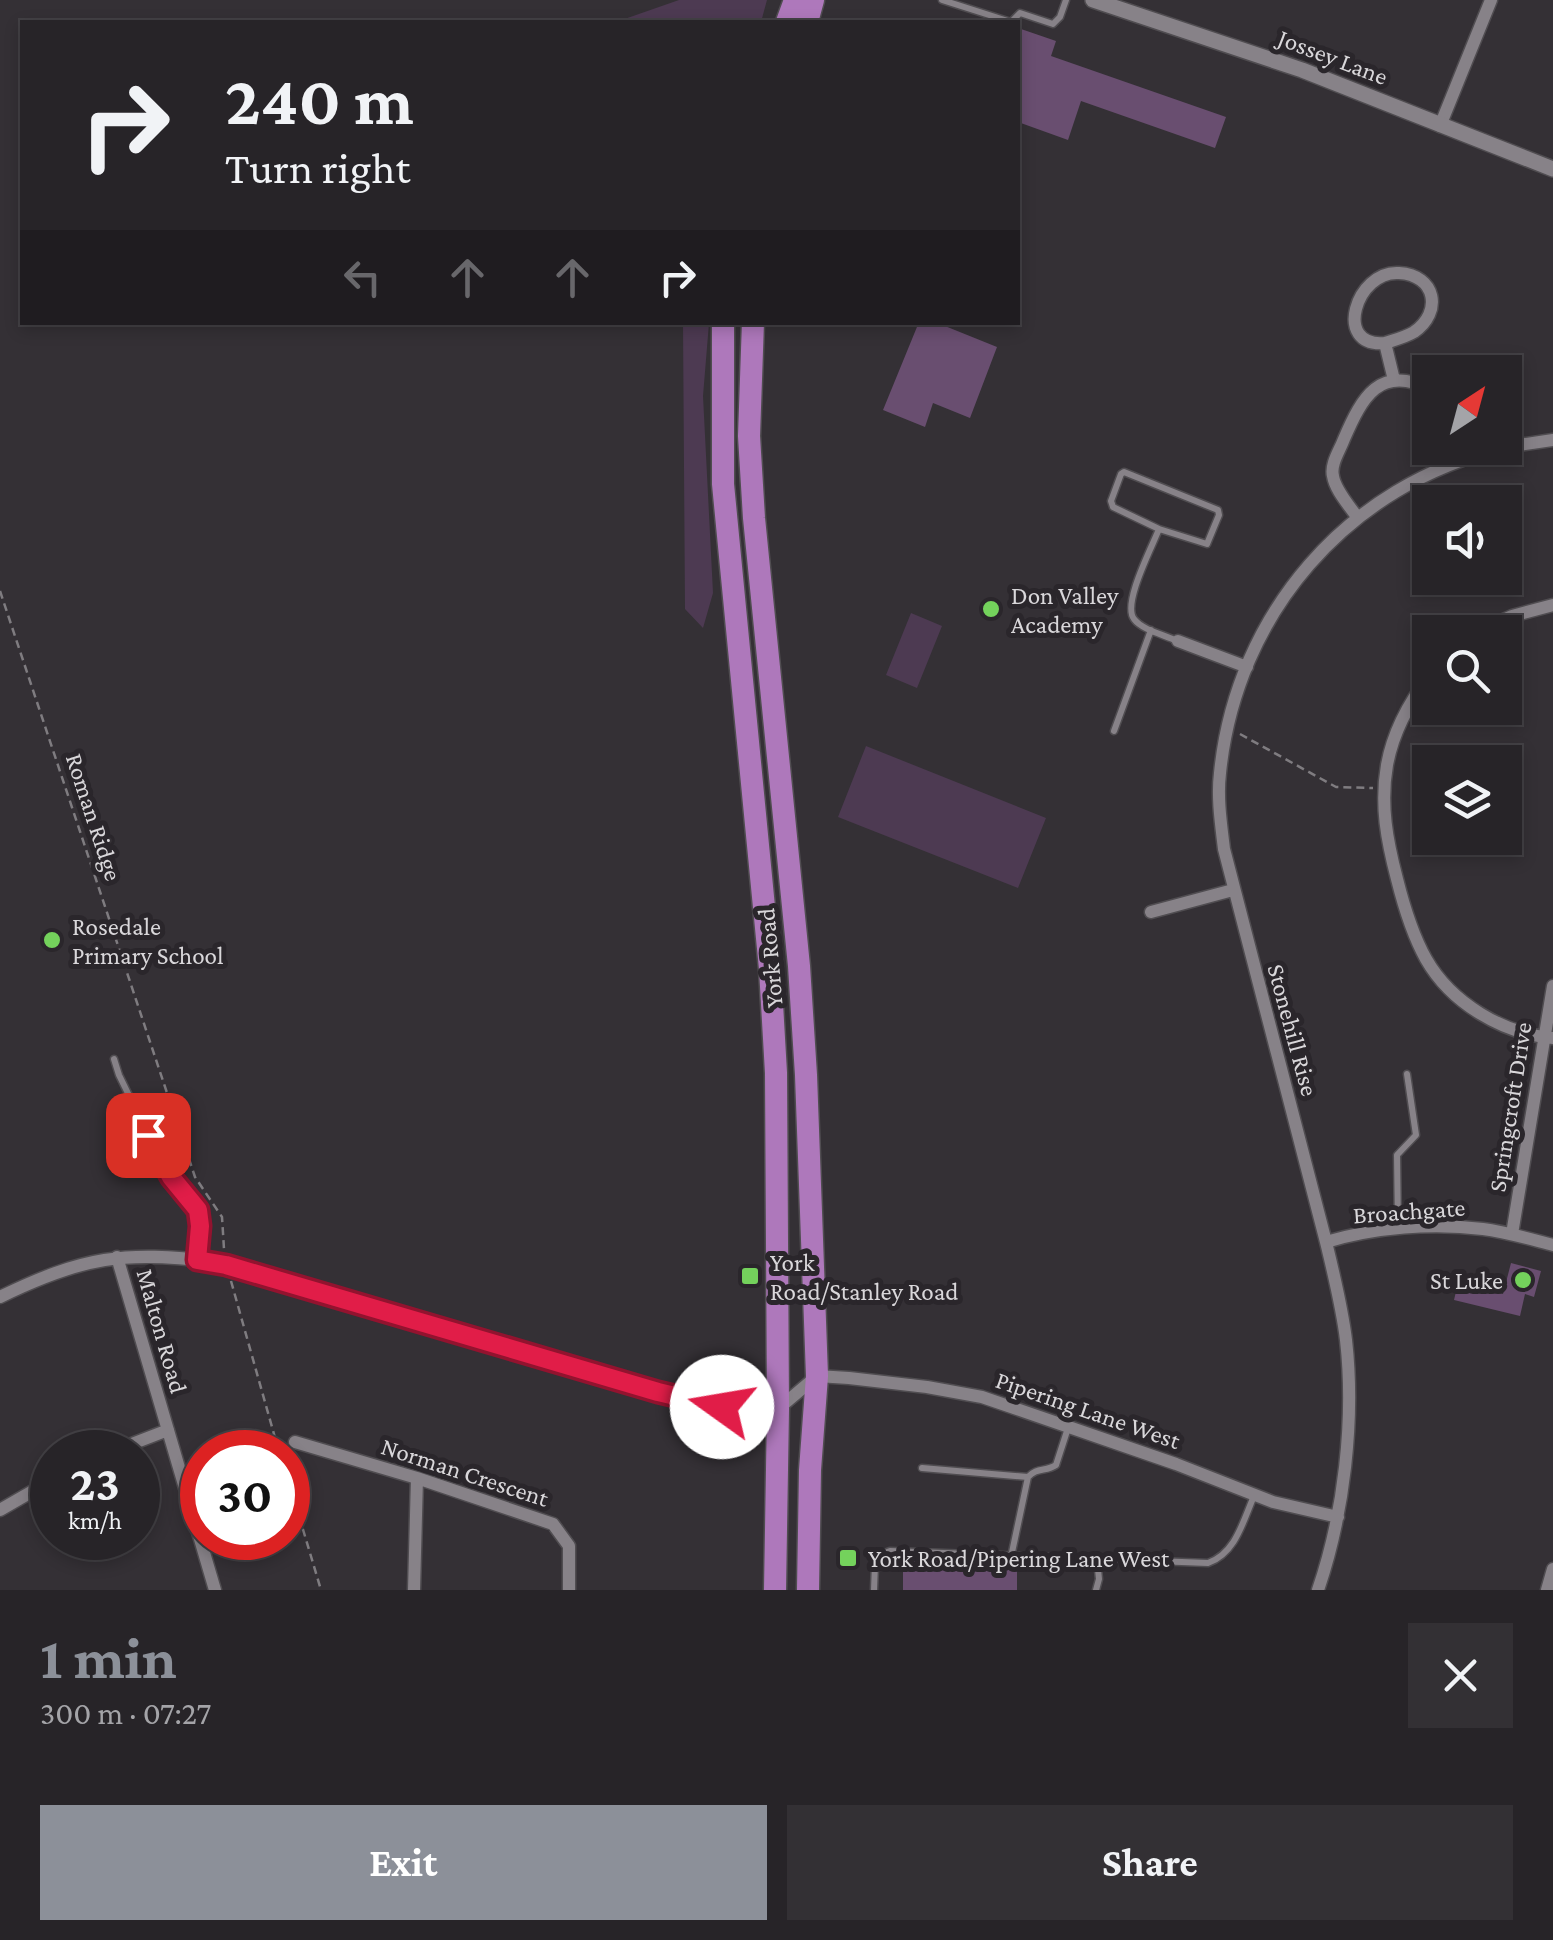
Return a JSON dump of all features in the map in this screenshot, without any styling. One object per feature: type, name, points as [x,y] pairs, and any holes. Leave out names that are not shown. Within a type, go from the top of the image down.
[{"type":"highway","name":"York Road","points":[[722,325],[723,484],[776,1073],[778,1409],[774,1590]]},
{"type":"highway","name":"York Road","points":[[754,325],[748,436],[806,1075],[817,1376],[810,1470],[808,1590]]},
{"type":"street","name":"Jossey Lane","points":[[1093,0],[1302,70],[1553,169]]},
{"type":"street","points":[[1440,126],[1491,0]]},
{"type":"street","points":[[1406,273],[1429,288],[1433,308],[1412,334],[1384,343],[1374,344],[1363,338],[1354,325],[1354,314],[1366,288],[1381,276],[1406,273]]},
{"type":"street","points":[[1384,343],[1394,380]]},
{"type":"street","points":[[1357,517],[1336,485],[1332,468],[1356,412],[1377,386],[1394,380],[1412,382]]},
{"type":"street","name":"Stonehill Rise","points":[[1522,444],[1553,440]]},
{"type":"street","name":"Stonehill Rise","points":[[1318,1590],[1338,1517],[1347,1440],[1346,1342],[1339,1293],[1224,850],[1220,775],[1226,733],[1247,667],[1291,588],[1316,554],[1357,517],[1441,465]]},
{"type":"street","points":[[1515,615],[1553,604]]},
{"type":"street","points":[[1178,641],[1247,667]]},
{"type":"street","points":[[1412,703],[1398,730],[1384,788],[1389,847],[1408,919],[1428,962],[1460,999],[1511,1029],[1548,1038]]},
{"type":"street","points":[[1151,912],[1233,890]]},
{"type":"street","name":"Springcroft Drive","points":[[1512,1234],[1548,1038],[1553,986]]},
{"type":"street","name":"Broachgate","points":[[1326,1242],[1353,1234],[1398,1229],[1482,1229],[1553,1245]]},
{"type":"street","points":[[0,1297],[42,1276],[87,1262],[164,1256],[226,1265],[658,1392],[722,1407],[778,1409],[817,1376]]},
{"type":"street","name":"Malton Road","points":[[117,1257],[215,1590]]},
{"type":"street","name":"Pipering Lane West","points":[[817,1376],[982,1397],[1273,1502],[1338,1517]]},
{"type":"street","points":[[160,1433],[168,1430]]},
{"type":"street","name":"Norman Crescent","points":[[310,1447],[554,1524],[569,1546],[570,1590]]},
{"type":"street","points":[[414,1590],[417,1478]]},
{"type":"street","points":[[0,1510],[30,1493]]},
{"type":"street","points":[[1547,1590],[1553,1569]]},
{"type":"lane","points":[[942,0],[1005,20]]},
{"type":"lane","points":[[1013,20],[1020,12],[1053,24],[1066,0]]},
{"type":"lane","points":[[1121,474],[1218,510],[1207,544],[1160,529],[1113,507],[1111,501],[1121,474]]},
{"type":"lane","points":[[1160,529],[1130,601],[1131,616],[1137,624],[1178,641]]},
{"type":"lane","points":[[1114,731],[1151,630]]},
{"type":"lane","points":[[114,1060],[163,1164],[198,1210],[197,1260]]},
{"type":"lane","points":[[1398,1229],[1397,1155],[1416,1135],[1408,1074]]},
{"type":"lane","points":[[1011,1557],[1028,1477],[1056,1465],[1068,1428]]},
{"type":"lane","points":[[922,1468],[1028,1477]]},
{"type":"lane","points":[[874,1590],[879,1555],[890,1551],[1208,1563],[1220,1559],[1231,1548],[1254,1494]]},
{"type":"lane","points":[[1096,1590],[1100,1579],[1097,1560]]},
{"type":"path","name":"Roman Ridge","points":[[0,591],[195,1176],[222,1217],[226,1265],[274,1430]]},
{"type":"path","points":[[1226,733],[1241,734],[1336,788],[1384,788]]},
{"type":"path","points":[[310,1553],[321,1590]]},
{"type":"shaded area","points":[[679,0],[767,0],[762,20],[622,20]]},
{"type":"shaded area","points":[[683,325],[709,325],[703,396],[713,593],[703,628],[685,609]]},
{"type":"shaded area","points":[[911,613],[942,626],[917,688],[886,675]]},
{"type":"shaded area","points":[[866,746],[1046,818],[1018,888],[838,817]]},
{"type":"building","points":[[1021,29],[1056,41],[1051,56],[1226,117],[1215,148],[1081,101],[1068,140],[1020,123]]},
{"type":"building","points":[[918,325],[942,325],[997,347],[970,418],[933,403],[925,427],[883,410]]},
{"type":"building","points":[[1511,1263],[1541,1271],[1534,1297],[1525,1294],[1520,1316],[1454,1300],[1458,1283],[1503,1294]]},
{"type":"building","points":[[903,1558],[1017,1563],[1017,1590],[903,1590]]},
{"type":"place","name":"Don Valley Academy","points":[[991,609]]},
{"type":"place","name":"Rosedale Primary School","points":[[52,940]]},
{"type":"place","name":"York Road/Stanley Road","points":[[750,1276]]},
{"type":"place","name":"St Luke","points":[[1523,1280]]},
{"type":"place","name":"York Road/Pipering Lane West","points":[[848,1558]]},
{"type":"route","points":[[148,1135],[171,1177],[198,1210],[197,1260],[226,1265],[658,1392],[722,1407]]}]
